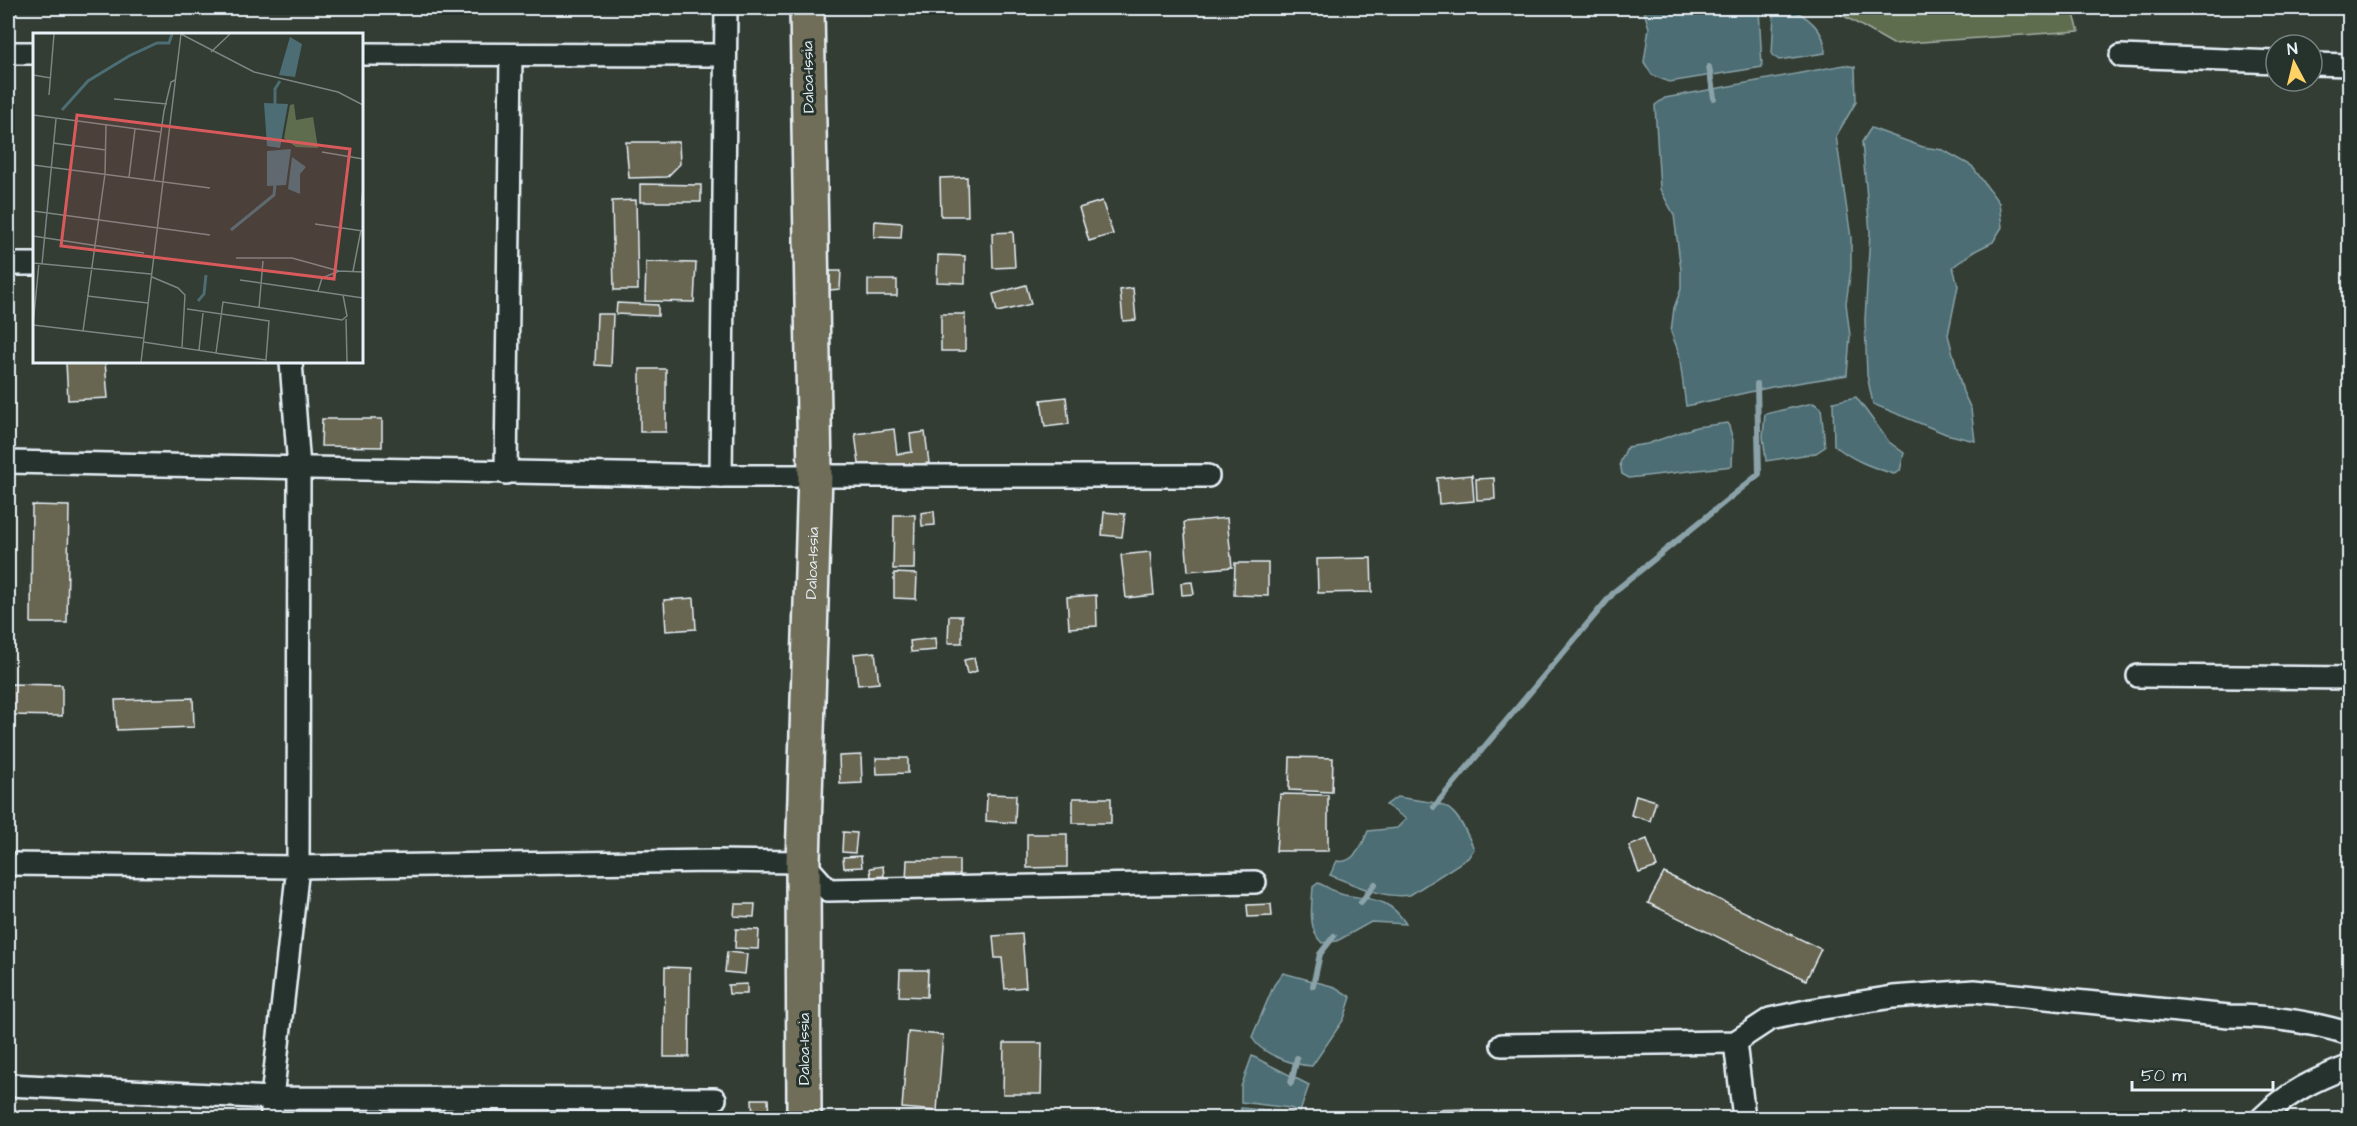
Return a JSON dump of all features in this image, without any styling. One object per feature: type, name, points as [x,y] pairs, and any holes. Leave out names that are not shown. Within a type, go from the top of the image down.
[{"type":"main road","name":"Daloa-Issia","points":[[804,1119],[803,862],[816,474],[807,8]]},
{"type":"street","points":[[720,476],[726,8]]},
{"type":"street","points":[[8,53],[33,53]]},
{"type":"street","points":[[363,54],[724,55]]},
{"type":"street","points":[[506,473],[511,55]]},
{"type":"street","points":[[2121,56],[2264,62]]},
{"type":"street","points":[[2324,64],[2349,65]]},
{"type":"street","points":[[8,264],[33,264]]},
{"type":"street","points":[[272,1108],[298,867],[299,468],[291,363]]},
{"type":"street","points":[[8,462],[720,476],[816,474],[1208,476]]},
{"type":"street","points":[[2138,676],[2349,678]]},
{"type":"street","points":[[8,864],[298,867],[714,861],[803,862],[828,890],[1255,882]]},
{"type":"street","points":[[1502,1046],[1735,1042],[1770,1019],[1801,1012],[1893,997],[1974,991],[2229,1016],[2271,1016],[2314,1023],[2349,1034]]},
{"type":"street","points":[[1735,1042],[1744,1119]]},
{"type":"street","points":[[2262,1119],[2277,1104],[2306,1083],[2349,1066]]},
{"type":"street","points":[[8,1085],[272,1108],[715,1099]]},
{"type":"green space","points":[[1830,8],[2072,8],[2079,31],[1893,44]]},
{"type":"water","points":[[1643,8],[1759,8],[1762,67],[1669,82],[1652,75],[1644,62],[1649,28]]},
{"type":"water","points":[[1787,9],[1808,19],[1814,25],[1823,38],[1825,53],[1779,60],[1772,55],[1774,13]]},
{"type":"water","points":[[1844,65],[1855,67],[1856,102],[1836,136],[1851,238],[1851,269],[1846,303],[1850,336],[1847,375],[1772,387],[1686,406],[1679,353],[1671,332],[1674,308],[1681,289],[1681,270],[1674,215],[1660,189],[1655,105],[1665,98]]},
{"type":"water","points":[[1871,128],[1923,147],[1943,150],[1972,166],[1999,203],[2002,227],[1993,242],[1973,252],[1953,267],[1958,286],[1948,335],[1963,392],[1971,409],[1975,441],[1946,434],[1873,404],[1867,375],[1865,320],[1870,232],[1862,142]]},
{"type":"water","points":[[1856,397],[1889,442],[1904,453],[1900,471],[1894,474],[1870,466],[1834,445],[1833,402]]},
{"type":"water","points":[[1813,403],[1821,408],[1825,447],[1816,453],[1766,461],[1763,436],[1765,414]]},
{"type":"water","points":[[1728,423],[1733,440],[1732,466],[1629,478],[1622,474],[1620,463],[1627,447],[1647,444],[1696,427]]},
{"type":"water","points":[[1397,797],[1427,801],[1446,807],[1453,812],[1460,820],[1474,849],[1468,858],[1410,895],[1379,893],[1330,875],[1337,861],[1353,857],[1368,831],[1397,828],[1406,819],[1386,805]]},
{"type":"water","points":[[1318,883],[1344,895],[1386,904],[1400,915],[1406,924],[1371,922],[1337,941],[1322,943],[1312,924],[1313,887]]},
{"type":"water","points":[[1283,973],[1335,987],[1351,997],[1344,1019],[1312,1066],[1269,1053],[1262,1049],[1252,1037],[1274,985]]},
{"type":"water","points":[[1252,1056],[1309,1085],[1300,1112],[1290,1108],[1241,1102],[1241,1087]]},
{"type":"water","points":[[1241,1108],[1292,1113],[1299,1118],[1241,1118]]},
{"type":"building","points":[[8,8],[19,8],[13,18],[8,14]]},
{"type":"building","points":[[626,142],[679,142],[680,164],[667,177],[629,178]]},
{"type":"building","points":[[967,177],[968,216],[941,216],[940,178]]},
{"type":"building","points":[[640,184],[701,185],[701,202],[640,202]]},
{"type":"building","points":[[636,200],[638,290],[614,290],[612,201]]},
{"type":"building","points":[[1102,201],[1113,234],[1089,241],[1079,208]]},
{"type":"building","points":[[875,221],[902,223],[901,238],[874,237]]},
{"type":"building","points":[[1013,232],[1015,267],[993,268],[992,233]]},
{"type":"building","points":[[938,255],[965,256],[965,283],[937,282]]},
{"type":"building","points":[[646,262],[696,263],[694,302],[645,301]]},
{"type":"building","points":[[830,271],[841,271],[840,289],[830,290]]},
{"type":"building","points":[[868,280],[897,280],[897,296],[868,296]]},
{"type":"building","points":[[1026,285],[1031,304],[997,312],[993,294]]},
{"type":"building","points":[[1133,288],[1136,320],[1123,321],[1120,290]]},
{"type":"building","points":[[617,303],[658,305],[658,316],[616,314]]},
{"type":"building","points":[[597,314],[613,314],[611,366],[595,365]]},
{"type":"building","points":[[941,314],[965,314],[965,351],[941,351]]},
{"type":"building","points":[[66,363],[105,363],[108,398],[68,400]]},
{"type":"building","points":[[640,369],[666,369],[666,432],[640,432]]},
{"type":"building","points":[[1066,397],[1069,424],[1045,427],[1041,400]]},
{"type":"building","points":[[322,419],[382,419],[382,447],[321,446]]},
{"type":"building","points":[[894,429],[897,454],[912,452],[910,434],[925,432],[929,463],[860,471],[855,434]]},
{"type":"building","points":[[1472,475],[1474,501],[1439,504],[1437,478]]},
{"type":"building","points":[[1494,478],[1495,499],[1477,500],[1476,479]]},
{"type":"building","points":[[8,505],[11,505],[11,546],[8,546]]},
{"type":"building","points":[[32,505],[69,506],[67,623],[31,623]]},
{"type":"building","points":[[934,511],[935,525],[922,526],[921,513]]},
{"type":"building","points":[[1104,512],[1125,514],[1122,537],[1102,535]]},
{"type":"building","points":[[894,515],[915,515],[914,569],[893,569]]},
{"type":"building","points":[[1227,518],[1232,567],[1188,571],[1184,522]]},
{"type":"building","points":[[1150,552],[1154,595],[1126,598],[1121,555]]},
{"type":"building","points":[[1371,558],[1372,592],[1318,593],[1317,559]]},
{"type":"building","points":[[1235,563],[1268,563],[1268,596],[1234,595]]},
{"type":"building","points":[[8,566],[9,566],[8,622]]},
{"type":"building","points":[[894,573],[917,574],[916,599],[894,598]]},
{"type":"building","points":[[1192,582],[1194,594],[1182,595],[1181,583]]},
{"type":"building","points":[[1096,595],[1097,626],[1069,628],[1067,597]]},
{"type":"building","points":[[694,598],[696,629],[666,631],[664,600]]},
{"type":"building","points":[[949,616],[962,616],[962,643],[948,643]]},
{"type":"building","points":[[935,638],[936,650],[911,652],[910,641]]},
{"type":"building","points":[[875,652],[879,683],[858,685],[854,654]]},
{"type":"building","points":[[974,658],[977,671],[967,674],[964,660]]},
{"type":"building","points":[[8,684],[62,685],[62,716],[8,715]]},
{"type":"building","points":[[193,698],[194,727],[117,730],[115,700]]},
{"type":"building","points":[[861,755],[862,783],[840,784],[839,756]]},
{"type":"building","points":[[1290,757],[1333,758],[1332,792],[1289,790]]},
{"type":"building","points":[[876,758],[908,758],[908,773],[877,774]]},
{"type":"building","points":[[987,794],[1016,795],[1015,823],[986,821]]},
{"type":"building","points":[[1280,794],[1328,795],[1328,851],[1276,851]]},
{"type":"building","points":[[1636,795],[1656,801],[1650,821],[1631,815]]},
{"type":"building","points":[[1073,798],[1111,798],[1111,823],[1073,823]]},
{"type":"building","points":[[843,832],[857,833],[855,853],[842,852]]},
{"type":"building","points":[[1027,834],[1067,834],[1067,867],[1027,868]]},
{"type":"building","points":[[1647,839],[1657,867],[1639,873],[1629,846]]},
{"type":"building","points":[[861,856],[862,867],[844,868],[843,857]]},
{"type":"building","points":[[907,860],[959,860],[959,882],[906,882]]},
{"type":"building","points":[[883,866],[884,876],[871,877],[870,868]]},
{"type":"building","points":[[1664,873],[1821,949],[1806,980],[1648,903]]},
{"type":"building","points":[[735,904],[755,904],[754,917],[734,916]]},
{"type":"building","points":[[1271,904],[1272,916],[1248,917],[1247,905]]},
{"type":"building","points":[[736,929],[759,930],[758,949],[735,948]]},
{"type":"building","points":[[1022,934],[1026,987],[1005,989],[1002,958],[995,958],[993,936]]},
{"type":"building","points":[[727,952],[747,954],[745,974],[725,972]]},
{"type":"building","points":[[665,967],[690,968],[689,1057],[664,1057]]},
{"type":"building","points":[[900,970],[928,970],[927,997],[899,996]]},
{"type":"building","points":[[747,984],[747,994],[729,994],[728,985]]},
{"type":"building","points":[[908,1032],[943,1035],[937,1111],[902,1108]]},
{"type":"building","points":[[1004,1043],[1042,1043],[1041,1094],[1003,1094]]},
{"type":"building","points":[[752,1099],[768,1099],[769,1118],[753,1118]]},
{"type":"building","points":[[1473,1109],[1473,1118],[1423,1118],[1423,1110]]},
{"type":"building","points":[[1522,1111],[1538,1118],[1521,1118]]},
{"type":"waterway","points":[[1709,67],[1714,98]]},
{"type":"waterway","points":[[1434,807],[1615,591],[1759,474],[1757,384]]},
{"type":"waterway","points":[[1361,902],[1375,884]]},
{"type":"waterway","points":[[1313,986],[1320,954],[1334,936]]},
{"type":"waterway","points":[[1291,1083],[1297,1058]]}]
